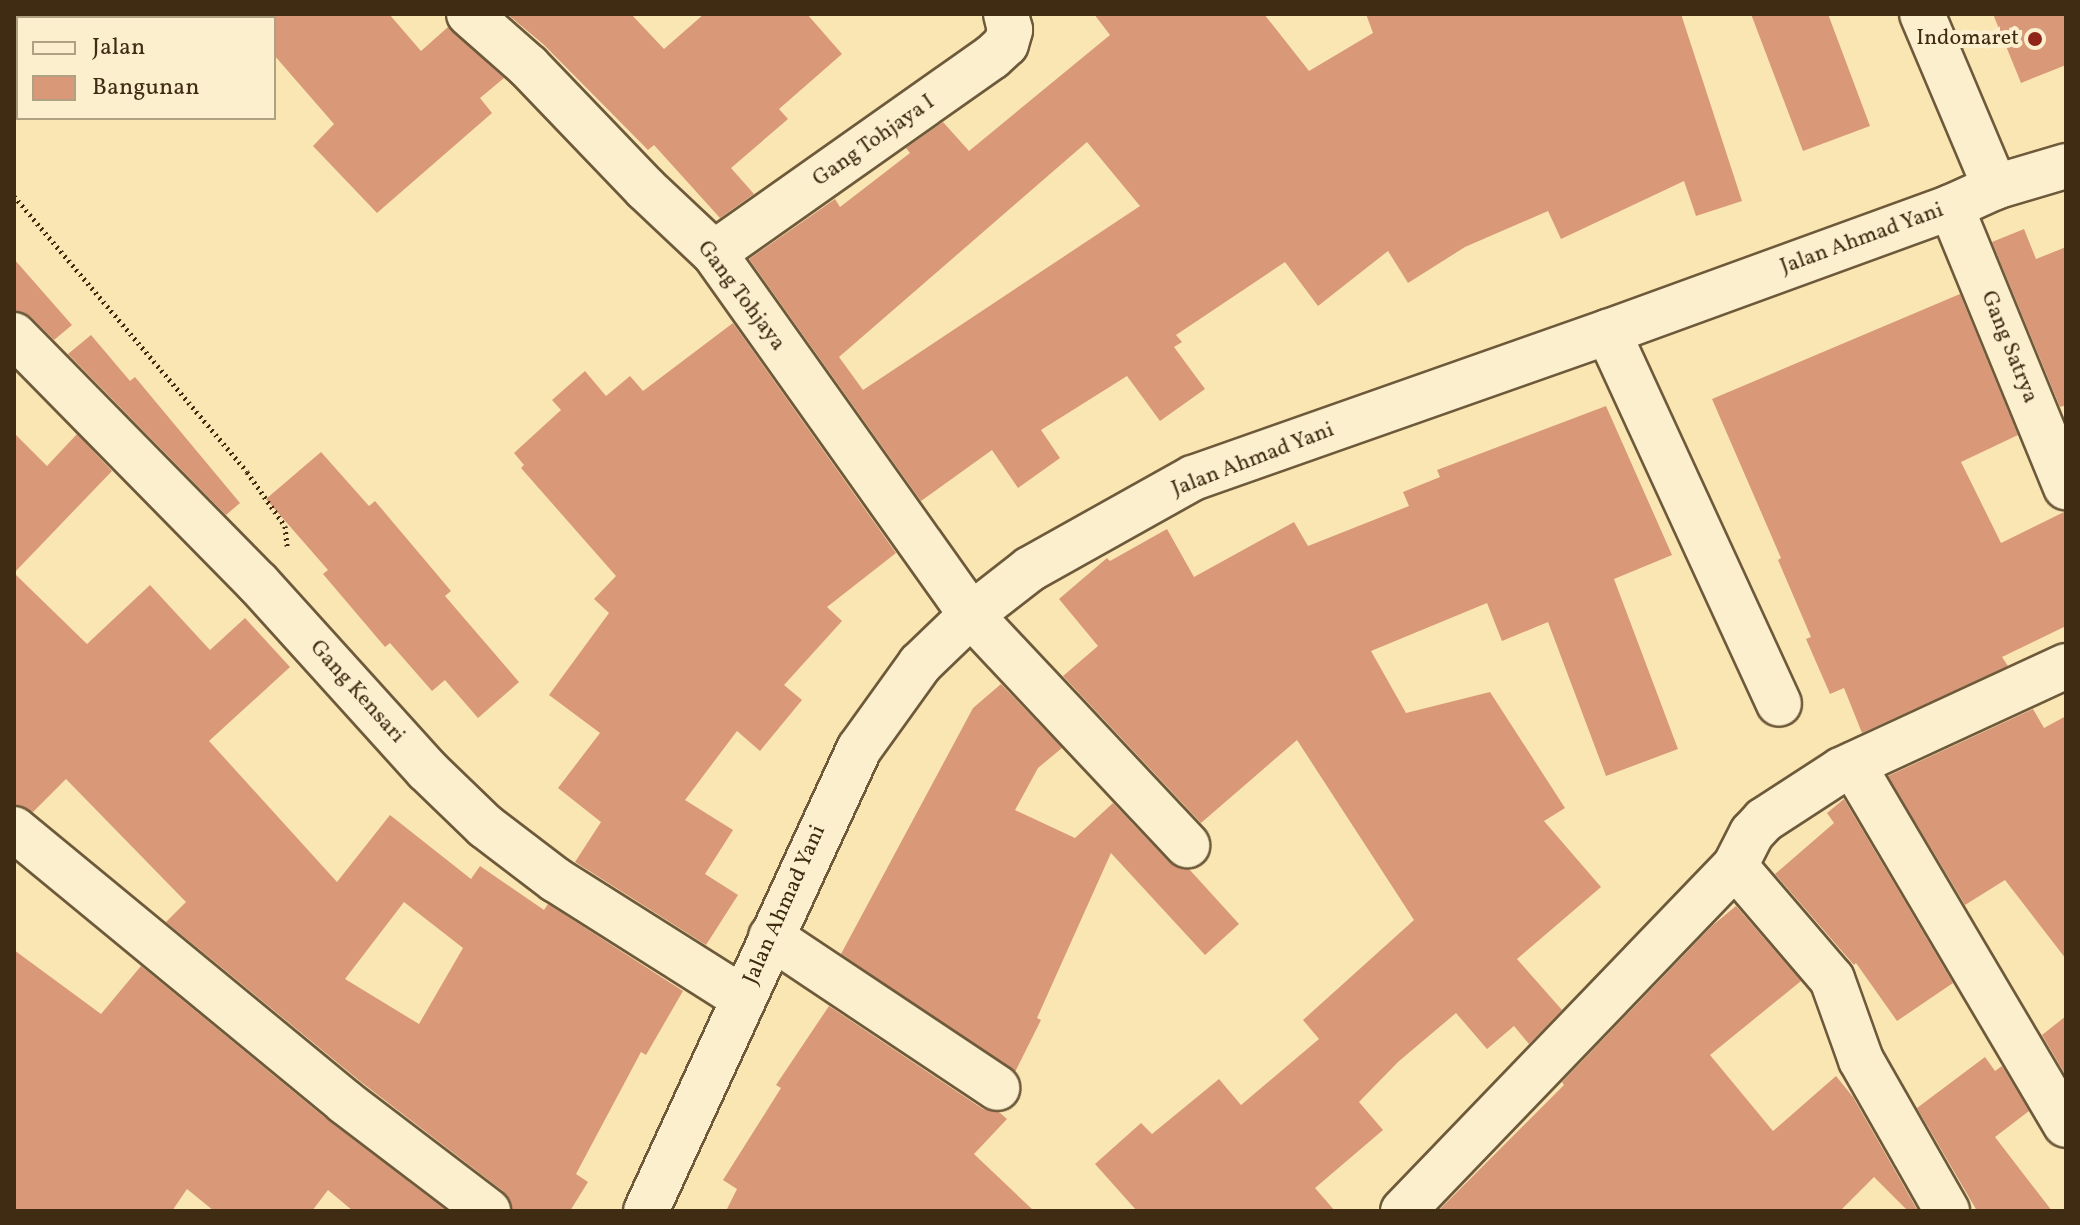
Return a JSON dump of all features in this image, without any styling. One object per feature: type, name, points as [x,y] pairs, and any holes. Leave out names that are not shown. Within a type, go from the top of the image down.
[{"type":"street","name":"Gang Tohjaya","points":[[469,14],[528,66],[646,189],[714,253],[971,615],[1187,845]]},
{"type":"street","name":"Gang Tohjaya I","points":[[714,253],[992,57],[1006,44],[1010,30],[1006,14]]},
{"type":"street","points":[[1922,14],[1995,187]]},
{"type":"street","name":"Jalan Ahmad Yani","points":[[646,1211],[859,749],[920,664],[971,615],[1030,569],[1193,478],[1608,332],[1951,207],[1995,187],[2066,166]]},
{"type":"street","name":"Gang Satrya","points":[[1951,207],[2066,487]]},
{"type":"street","points":[[1608,332],[1779,704]]},
{"type":"street","name":"Gang Kensari","points":[[14,335],[258,583],[427,770],[485,826],[556,880],[743,998]]},
{"type":"street","points":[[1403,1211],[1735,866],[1752,833],[1764,820],[1801,793],[1853,765],[2066,666]]},
{"type":"street","points":[[1853,765],[2066,1125]]},
{"type":"street","points":[[14,829],[345,1102],[488,1211]]},
{"type":"street","points":[[1735,866],[1832,979],[1861,1060],[1940,1208]]},
{"type":"street","points":[[771,937],[997,1088]]},
{"type":"path","points":[[14,196],[247,472],[285,526],[288,542],[280,562],[258,583]]},
{"type":"building","points":[[389,14],[421,51],[448,27],[504,78],[480,98],[492,113],[377,213],[313,146],[334,124],[276,57],[274,16]]},
{"type":"building","points":[[507,14],[631,14],[664,49],[704,14],[807,14],[842,54],[779,109],[788,119],[731,168],[754,194],[720,218],[654,145],[648,150],[543,44]]},
{"type":"building","points":[[1094,14],[1264,14],[1309,71],[1373,33],[1366,14],[1681,14],[1742,201],[1696,216],[1684,181],[1561,239],[1548,211],[1465,247],[1408,283],[1388,251],[1318,306],[1285,262],[1176,335],[1182,342],[1174,347],[1205,389],[1160,421],[1127,376],[1041,430],[1060,458],[1018,488],[992,450],[921,501],[749,259],[835,199],[840,207],[910,153],[906,148],[943,122],[969,151],[1110,35]],"holes":[[[1087,142],[1140,206],[863,390],[839,357]]]},
{"type":"building","points":[[1751,14],[1828,14],[1870,126],[1803,151]]},
{"type":"building","name":"Indomaret","points":[[1993,14],[2066,14],[2066,65],[2021,83]]},
{"type":"building","points":[[2024,229],[2036,259],[2066,247],[2066,405],[2060,407],[1992,242]]},
{"type":"building","points":[[14,259],[72,325],[54,340],[31,317],[14,311]]},
{"type":"building","points":[[1960,294],[2018,435],[1961,462],[2001,543],[2066,511],[2066,626],[2002,657],[2008,666],[1862,733],[1844,688],[1830,694],[1806,639],[1811,637],[1778,560],[1781,558],[1712,399]]},
{"type":"building","points":[[733,323],[896,553],[827,607],[842,621],[784,685],[802,700],[760,751],[737,731],[685,800],[733,830],[705,874],[738,895],[706,945],[575,862],[601,822],[558,788],[600,733],[549,695],[609,613],[594,599],[616,576],[521,468],[524,465],[514,453],[561,410],[552,400],[585,371],[606,396],[630,376],[643,391]]},
{"type":"building","points":[[91,335],[130,381],[135,377],[240,503],[226,515],[68,354]]},
{"type":"building","points":[[1606,406],[1672,555],[1614,579],[1678,749],[1606,776],[1548,622],[1502,641],[1487,603],[1371,651],[1406,713],[1490,692],[1565,808],[1544,821],[1601,887],[1517,959],[1562,1010],[1529,1044],[1514,1026],[1487,1049],[1456,1013],[1398,1062],[1359,1102],[1383,1130],[1315,1188],[1335,1211],[1137,1211],[1095,1164],[1141,1123],[1152,1134],[1219,1079],[1241,1105],[1319,1039],[1303,1020],[1414,920],[1297,740],[1201,823],[1063,676],[1098,646],[1059,599],[1107,558],[1110,561],[1167,529],[1194,577],[1294,522],[1308,546],[1409,506],[1403,492],[1440,477],[1437,470]]},
{"type":"building","points":[[14,433],[47,466],[77,434],[112,471],[14,573]]},
{"type":"building","points":[[321,452],[369,506],[375,501],[451,591],[445,596],[519,682],[478,718],[445,680],[432,691],[390,643],[385,647],[323,574],[328,570],[266,499]]},
{"type":"building","points":[[14,573],[87,644],[150,585],[210,650],[245,618],[290,667],[209,741],[337,882],[390,815],[471,879],[480,866],[544,910],[548,904],[683,991],[646,1055],[641,1052],[576,1174],[588,1182],[570,1211],[512,1211],[503,1191],[361,1082],[166,922],[186,902],[66,779],[33,812],[14,805]],"holes":[[[404,902],[463,948],[419,1024],[345,979]]]},
{"type":"building","points":[[1001,684],[1062,748],[1038,768],[1015,810],[1075,838],[1113,803],[1169,862],[1189,869],[1239,924],[1205,955],[1111,853],[1037,1018],[1041,1020],[1015,1072],[841,954],[973,708]]},
{"type":"building","points":[[2033,709],[2044,728],[2066,716],[2066,959],[2005,880],[1965,905],[1888,776]]},
{"type":"building","points":[[1844,799],[1953,983],[1897,1021],[1856,963],[1854,965],[1775,874],[1834,823],[1827,813]]},
{"type":"building","points":[[1736,906],[1801,981],[1710,1055],[1773,1131],[1836,1076],[1853,1097],[1918,1211],[1908,1211],[1874,1177],[1840,1211],[1438,1211],[1564,1085],[1562,1082],[1713,925]]},
{"type":"building","points":[[14,950],[101,1014],[141,966],[329,1121],[447,1211],[353,1211],[328,1190],[312,1211],[214,1211],[187,1189],[172,1211],[14,1211]]},
{"type":"building","points":[[829,1006],[983,1109],[999,1112],[1007,1119],[974,1154],[1034,1211],[726,1211],[737,1189],[723,1180],[781,1088],[776,1085]]},
{"type":"building","points":[[2066,1016],[2066,1076],[2042,1035]]},
{"type":"building","points":[[1985,1057],[1995,1071],[2002,1066],[2029,1111],[1995,1137],[2052,1211],[1977,1211],[1917,1108]]},
{"type":"place","name":"Indomaret","points":[[2035,39]]}]
